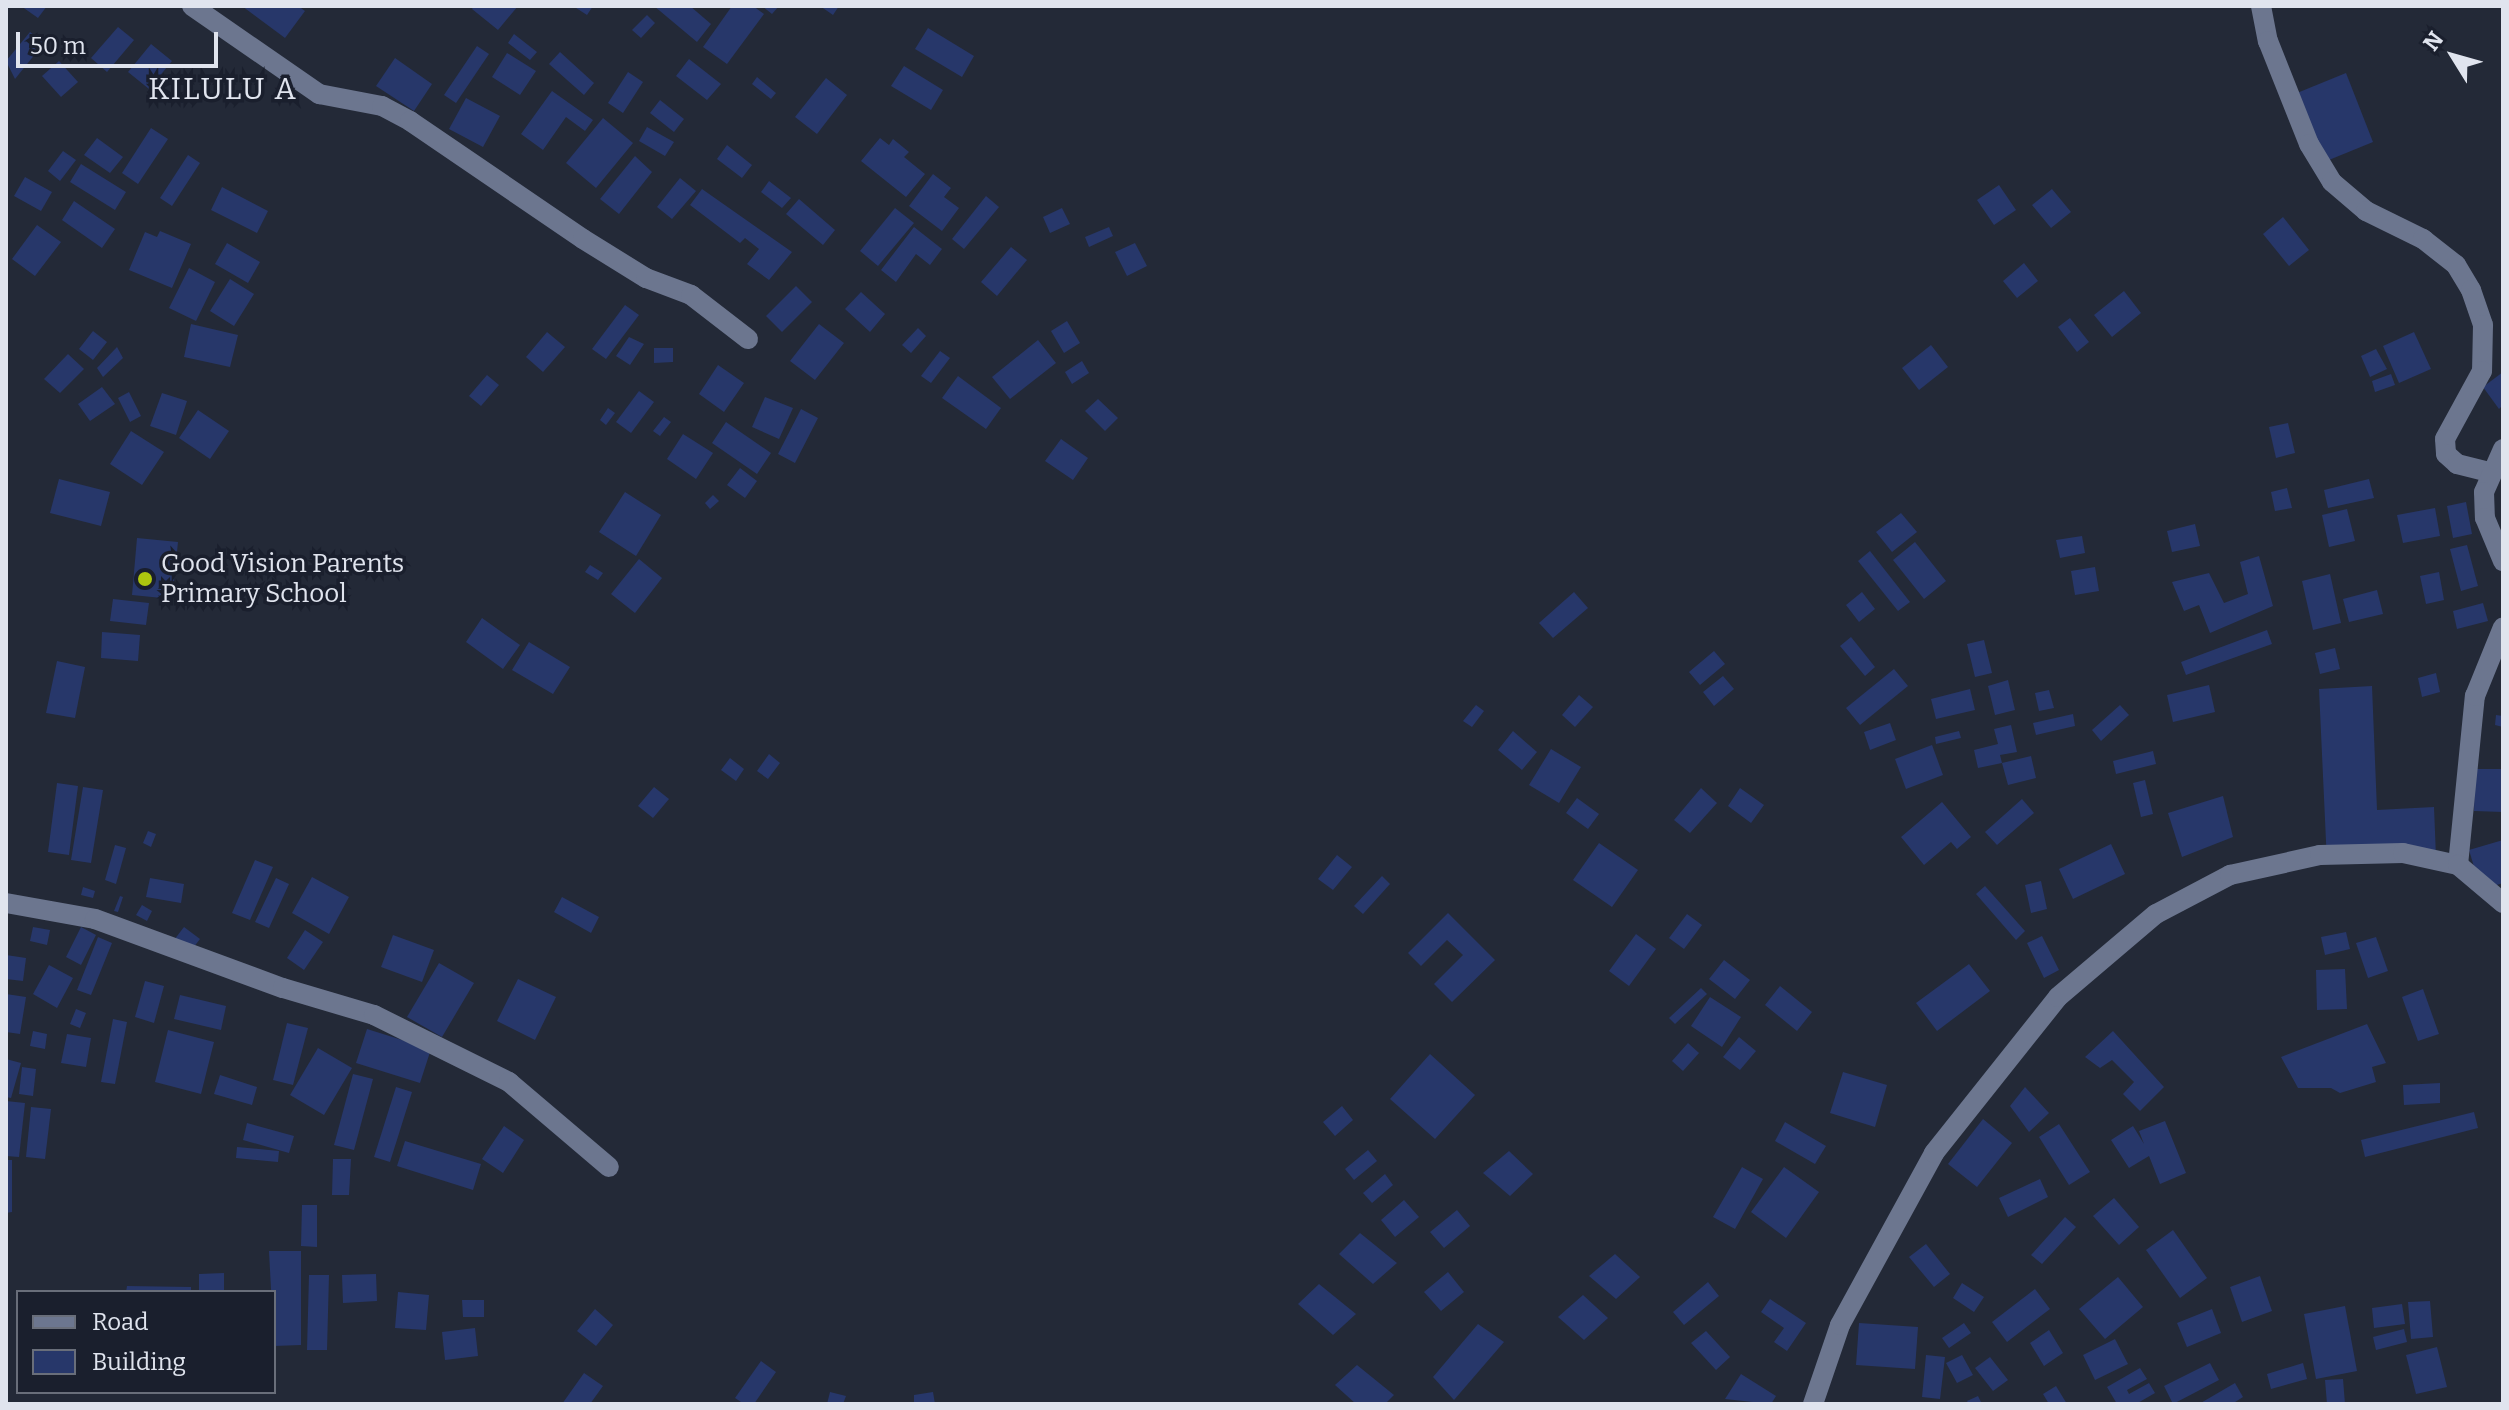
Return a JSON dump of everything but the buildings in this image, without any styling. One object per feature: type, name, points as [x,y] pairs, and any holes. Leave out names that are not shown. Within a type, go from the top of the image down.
[{"type":"street","points":[[192,6],[319,94],[382,106],[410,121],[583,239],[646,278],[691,295],[748,339]]},
{"type":"street","points":[[2261,6],[2268,41],[2309,144],[2332,182],[2366,211],[2423,239],[2456,265],[2471,290],[2483,325],[2482,371],[2445,439],[2446,454],[2457,464],[2489,472]]},
{"type":"street","points":[[2503,449],[2489,472],[2485,518],[2503,561]]},
{"type":"street","points":[[2458,865],[2475,696],[2485,659],[2503,627]]},
{"type":"street","points":[[1813,1404],[1840,1325],[1934,1153],[2058,997],[2156,914],[2230,875],[2320,855],[2403,853],[2458,865],[2503,903]]},
{"type":"street","points":[[6,903],[95,919],[283,988],[374,1015],[489,1068],[609,1167]]},
{"type":"place","name":"Good Vision Parents Primary School","points":[[145,579]]},
{"type":"district","name":"KILULU A","points":[[223,89]]}]
